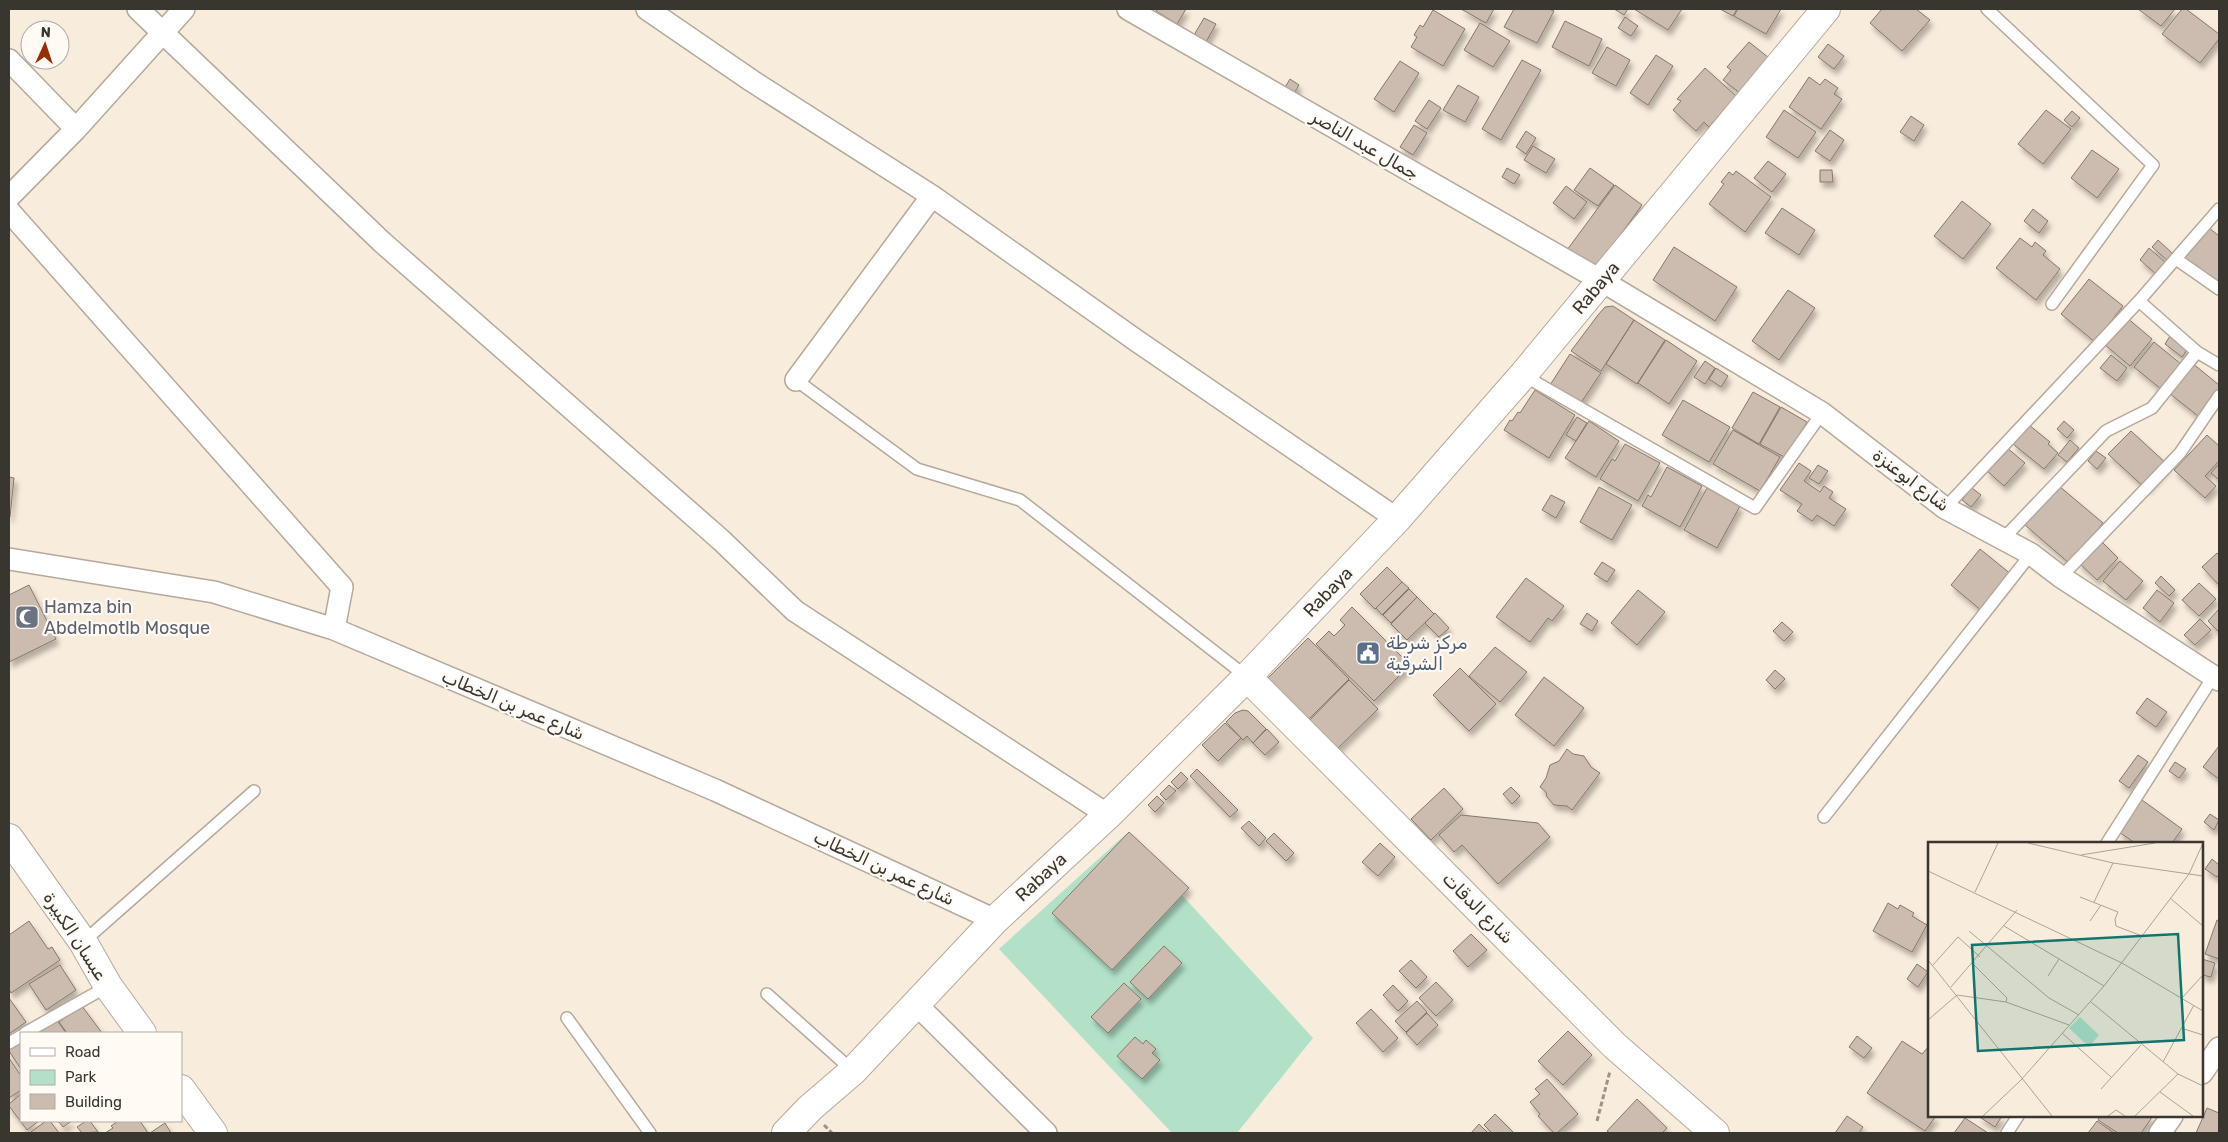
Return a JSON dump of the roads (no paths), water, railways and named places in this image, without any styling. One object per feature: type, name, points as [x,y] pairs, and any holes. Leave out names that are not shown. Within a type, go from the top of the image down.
[{"type":"street","points":[[138,9],[383,243],[721,540],[795,611],[1108,815]]},
{"type":"street","points":[[9,197],[76,129],[184,9]]},
{"type":"street","points":[[647,9],[752,81],[932,196],[1137,341],[1397,520]]},
{"type":"street","name":"جمال عبد الناصر","points":[[1128,9],[1150,14],[1602,281]]},
{"type":"street","name":"Rabaya","points":[[786,1133],[810,1108],[853,1071],[995,920],[1108,815],[1247,677],[1397,520],[1524,375],[1826,9]]},
{"type":"street","points":[[9,60],[76,129]]},
{"type":"street","points":[[796,380],[932,196]]},
{"type":"street","points":[[9,211],[342,587],[334,629]]},
{"type":"street","name":"شارع ابوعنزة","points":[[1602,281],[1822,413],[1945,508],[2031,554],[2061,577],[2216,678]]},
{"type":"street","name":"شارع عمر بن الخطاب","points":[[9,558],[214,592],[334,629],[715,790],[995,920]]},
{"type":"street","name":"شارع الدقات","points":[[1247,677],[1615,1046],[1714,1133]]},
{"type":"street","name":"عبسان الكبيرة","points":[[9,838],[83,942],[108,986],[141,1032]]},
{"type":"street","points":[[916,1004],[1046,1133]]},
{"type":"street","points":[[2203,1072],[2219,1048]]},
{"type":"street","points":[[182,1090],[213,1133]]},
{"type":"street","points":[[2160,1133],[2171,1117]]},
{"type":"lane","points":[[1988,9],[2153,165],[2052,304]]},
{"type":"lane","points":[[1945,508],[2139,301],[2219,209]]},
{"type":"lane","points":[[2176,259],[2219,289]]},
{"type":"lane","points":[[2139,301],[2197,352],[2219,365]]},
{"type":"lane","points":[[2003,539],[2106,431],[2152,408],[2197,352]]},
{"type":"lane","points":[[1524,375],[1755,508],[1822,413]]},
{"type":"lane","points":[[796,380],[917,469],[1020,500],[1247,677]]},
{"type":"lane","points":[[2061,577],[2180,453],[2219,396]]},
{"type":"lane","points":[[1824,817],[2031,554]]},
{"type":"lane","points":[[2108,842],[2216,678]]},
{"type":"lane","points":[[83,942],[254,791]]},
{"type":"lane","points":[[27,1032],[108,986]]},
{"type":"lane","points":[[767,994],[853,1071]]},
{"type":"lane","points":[[567,1018],[650,1133]]},
{"type":"lane","points":[[9,1043],[20,1037]]},
{"type":"lane","points":[[2007,1133],[2017,1117]]},
{"type":"place","name":"Hamza bin Abdelmotlb Mosque","points":[[27,617]]},
{"type":"place","name":"مركز شرطة الشرقية","points":[[1368,653]]}]
